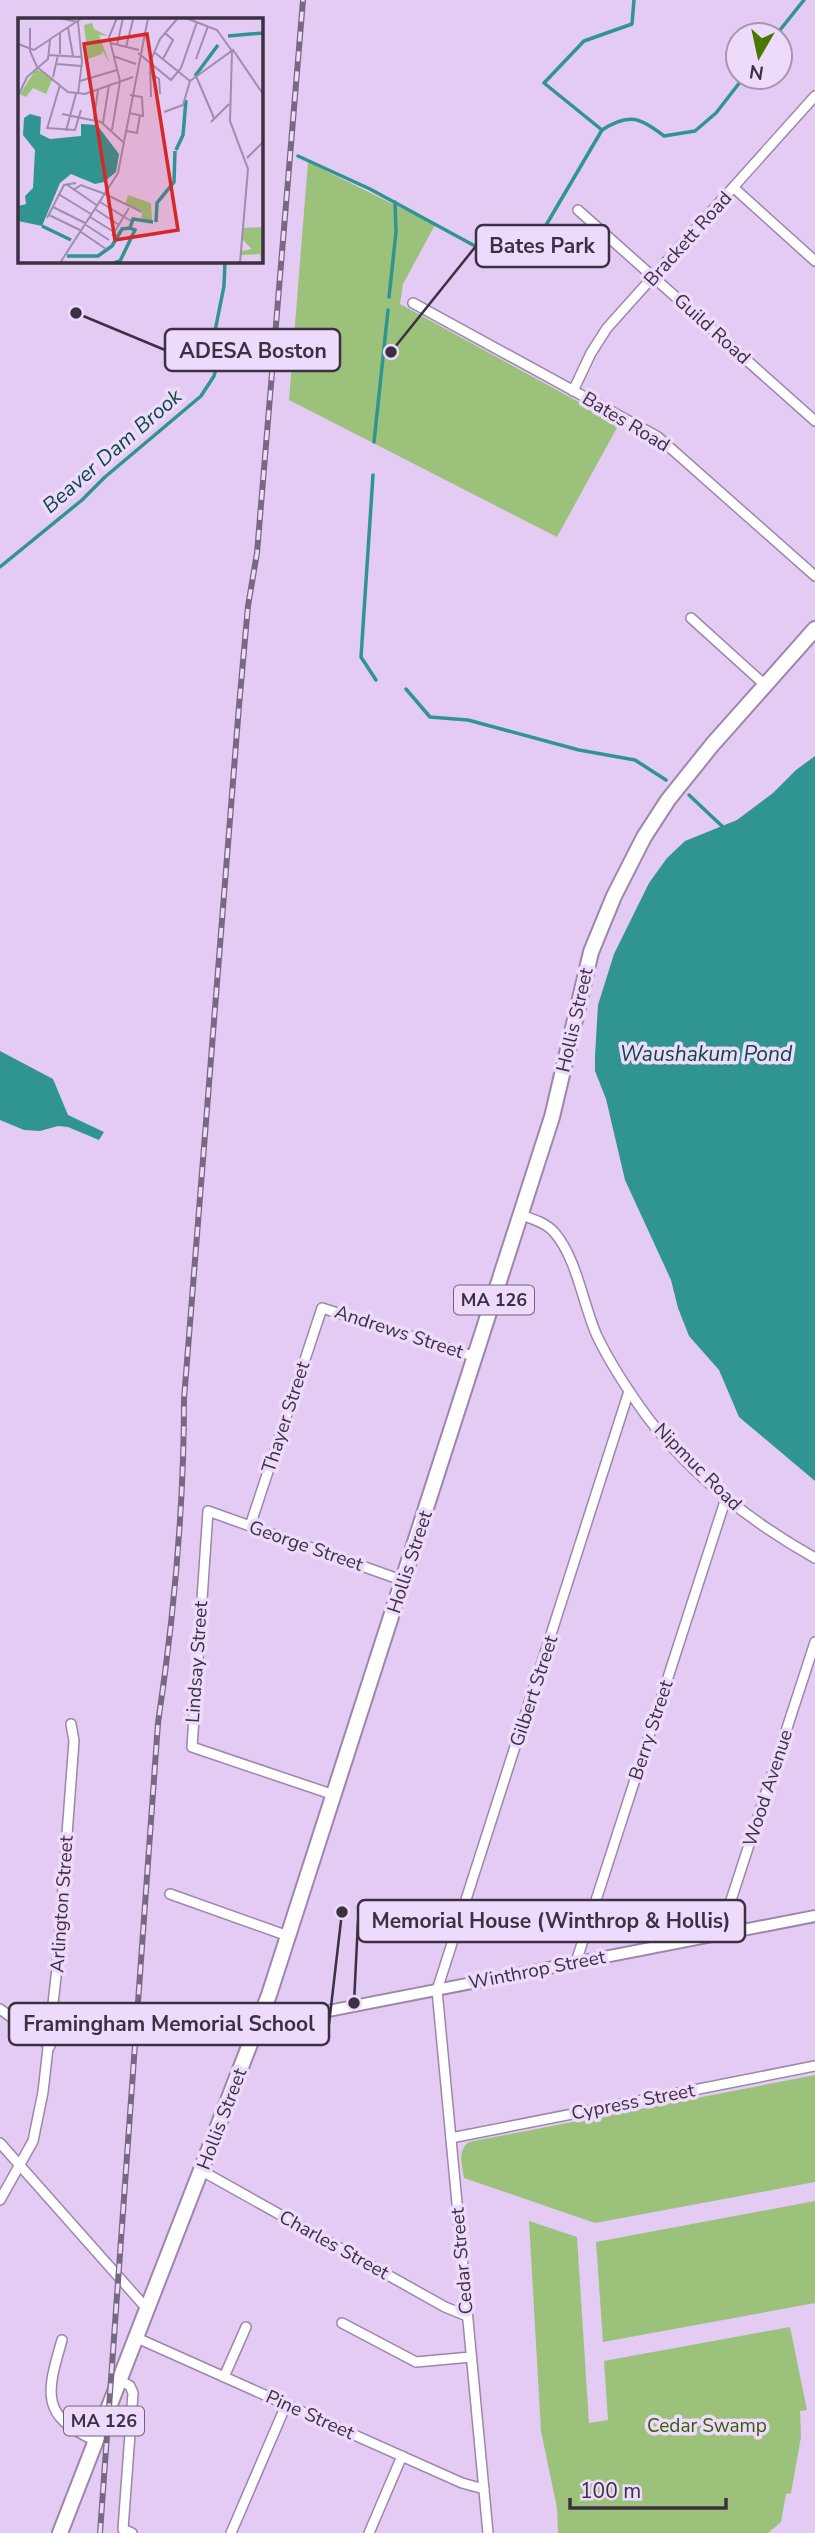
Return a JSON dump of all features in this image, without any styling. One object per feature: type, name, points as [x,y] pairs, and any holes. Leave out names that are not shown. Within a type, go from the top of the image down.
[{"type":"main road","name":"Hollis Street","points":[[61,2533],[260,2021],[559,1094],[591,951],[614,895],[668,800],[712,745],[815,629]]},
{"type":"street","name":"Brackett Road","points":[[573,391],[591,353],[607,328],[814,99]]},
{"type":"street","points":[[734,188],[815,261]]},
{"type":"street","name":"Guild Road","points":[[578,209],[815,421]]},
{"type":"street","name":"Bates Road","points":[[413,303],[658,438],[815,576]]},
{"type":"street","points":[[691,618],[765,685]]},
{"type":"street","name":"Nipmuc Road","points":[[521,1215],[541,1222],[554,1231],[566,1248],[597,1336],[629,1391],[671,1445],[753,1520],[815,1558]]},
{"type":"street","name":"Andrews Street","points":[[321,1308],[476,1357]]},
{"type":"street","name":"Thayer Street","points":[[250,1526],[321,1308]]},
{"type":"street","name":"Gilbert Street","points":[[437,1990],[629,1391]]},
{"type":"street","name":"Berry Street","points":[[576,1962],[726,1498]]},
{"type":"street","name":"George Street","points":[[208,1511],[404,1581]]},
{"type":"street","name":"Lindsay Street","points":[[208,1511],[192,1747],[334,1795]]},
{"type":"street","name":"Wood Avenue","points":[[720,1934],[815,1642]]},
{"type":"street","name":"Arlington Street","points":[[0,2200],[33,2141],[50,2046],[74,1741],[71,1724]]},
{"type":"street","points":[[170,1894],[288,1936]]},
{"type":"street","name":"Winthrop Street","points":[[260,2021],[277,2021],[815,1916]]},
{"type":"street","name":"Cedar Street","points":[[437,1990],[488,2533]]},
{"type":"street","points":[[0,2009],[34,2037],[50,2046]]},
{"type":"street","name":"Cypress Street","points":[[451,2138],[815,2066]]},
{"type":"street","points":[[0,2143],[148,2310]]},
{"type":"street","name":"Charles Street","points":[[202,2171],[445,2307],[467,2316]]},
{"type":"street","points":[[342,2323],[416,2362],[471,2357]]},
{"type":"street","points":[[223,2377],[246,2327]]},
{"type":"street","name":"Pine Street","points":[[137,2339],[462,2483],[484,2489]]},
{"type":"street","points":[[62,2340],[51,2382],[54,2408],[68,2426],[96,2441]]},
{"type":"street","points":[[120,2380],[130,2386],[133,2393],[124,2529],[132,2533]]},
{"type":"street","points":[[231,2533],[286,2405]]},
{"type":"street","points":[[369,2533],[402,2456]]},
{"type":"green space","points":[[308,162],[435,225],[403,284],[400,304],[619,424],[557,537],[289,400]]},
{"type":"green space","points":[[815,2075],[815,2182],[595,2223],[464,2178],[462,2154],[469,2142]]},
{"type":"green space","points":[[815,2201],[815,2303],[603,2342],[596,2242]]},
{"type":"green space","name":"Cedar Swamp","points":[[529,2221],[577,2237],[589,2423],[608,2420],[604,2361],[790,2327],[807,2410],[800,2411],[801,2437],[791,2493],[786,2494],[781,2522],[768,2533],[558,2533],[557,2508],[541,2431]]},
{"type":"water","name":"Waushakum Pond","points":[[815,756],[815,1481],[739,1417],[719,1370],[689,1336],[671,1280],[625,1180],[606,1099],[595,1071],[595,1056],[598,1005],[614,954],[649,883],[667,858],[685,841],[737,820]]},
{"type":"water","points":[[0,1051],[53,1079],[68,1115],[104,1132],[99,1140],[68,1127],[24,1130],[0,1120]]},
{"type":"waterway","points":[[298,156],[370,189],[475,246],[515,246],[542,232],[602,130],[544,83],[584,41],[632,24],[634,0]]},
{"type":"waterway","points":[[787,21],[804,0]]},
{"type":"waterway","points":[[602,130],[611,124],[634,119],[664,136],[695,131],[716,113],[733,91]]},
{"type":"waterway","points":[[389,297],[396,232],[395,202]]},
{"type":"waterway","name":"Beaver Dam Brook","points":[[0,567],[82,500],[105,477],[201,396],[214,376],[217,365],[213,341],[224,286],[225,262]]},
{"type":"waterway","points":[[374,442],[388,310]]},
{"type":"waterway","points":[[373,475],[361,657],[376,680]]},
{"type":"waterway","points":[[406,689],[430,717],[468,720],[579,750],[635,760],[666,780]]},
{"type":"waterway","points":[[689,795],[724,828]]},
{"type":"railway","points":[[100,2533],[158,1723],[177,1561],[184,1399],[239,706],[248,606],[257,553],[303,0]]},
{"type":"place","name":"ADESA Boston","points":[[76,313]]},
{"type":"place","name":"Bates Park","points":[[391,352]]},
{"type":"place","name":"Framingham Memorial School","points":[[342,1912]]},
{"type":"place","name":"Memorial House (Winthrop & Hollis)","points":[[354,2003]]}]
